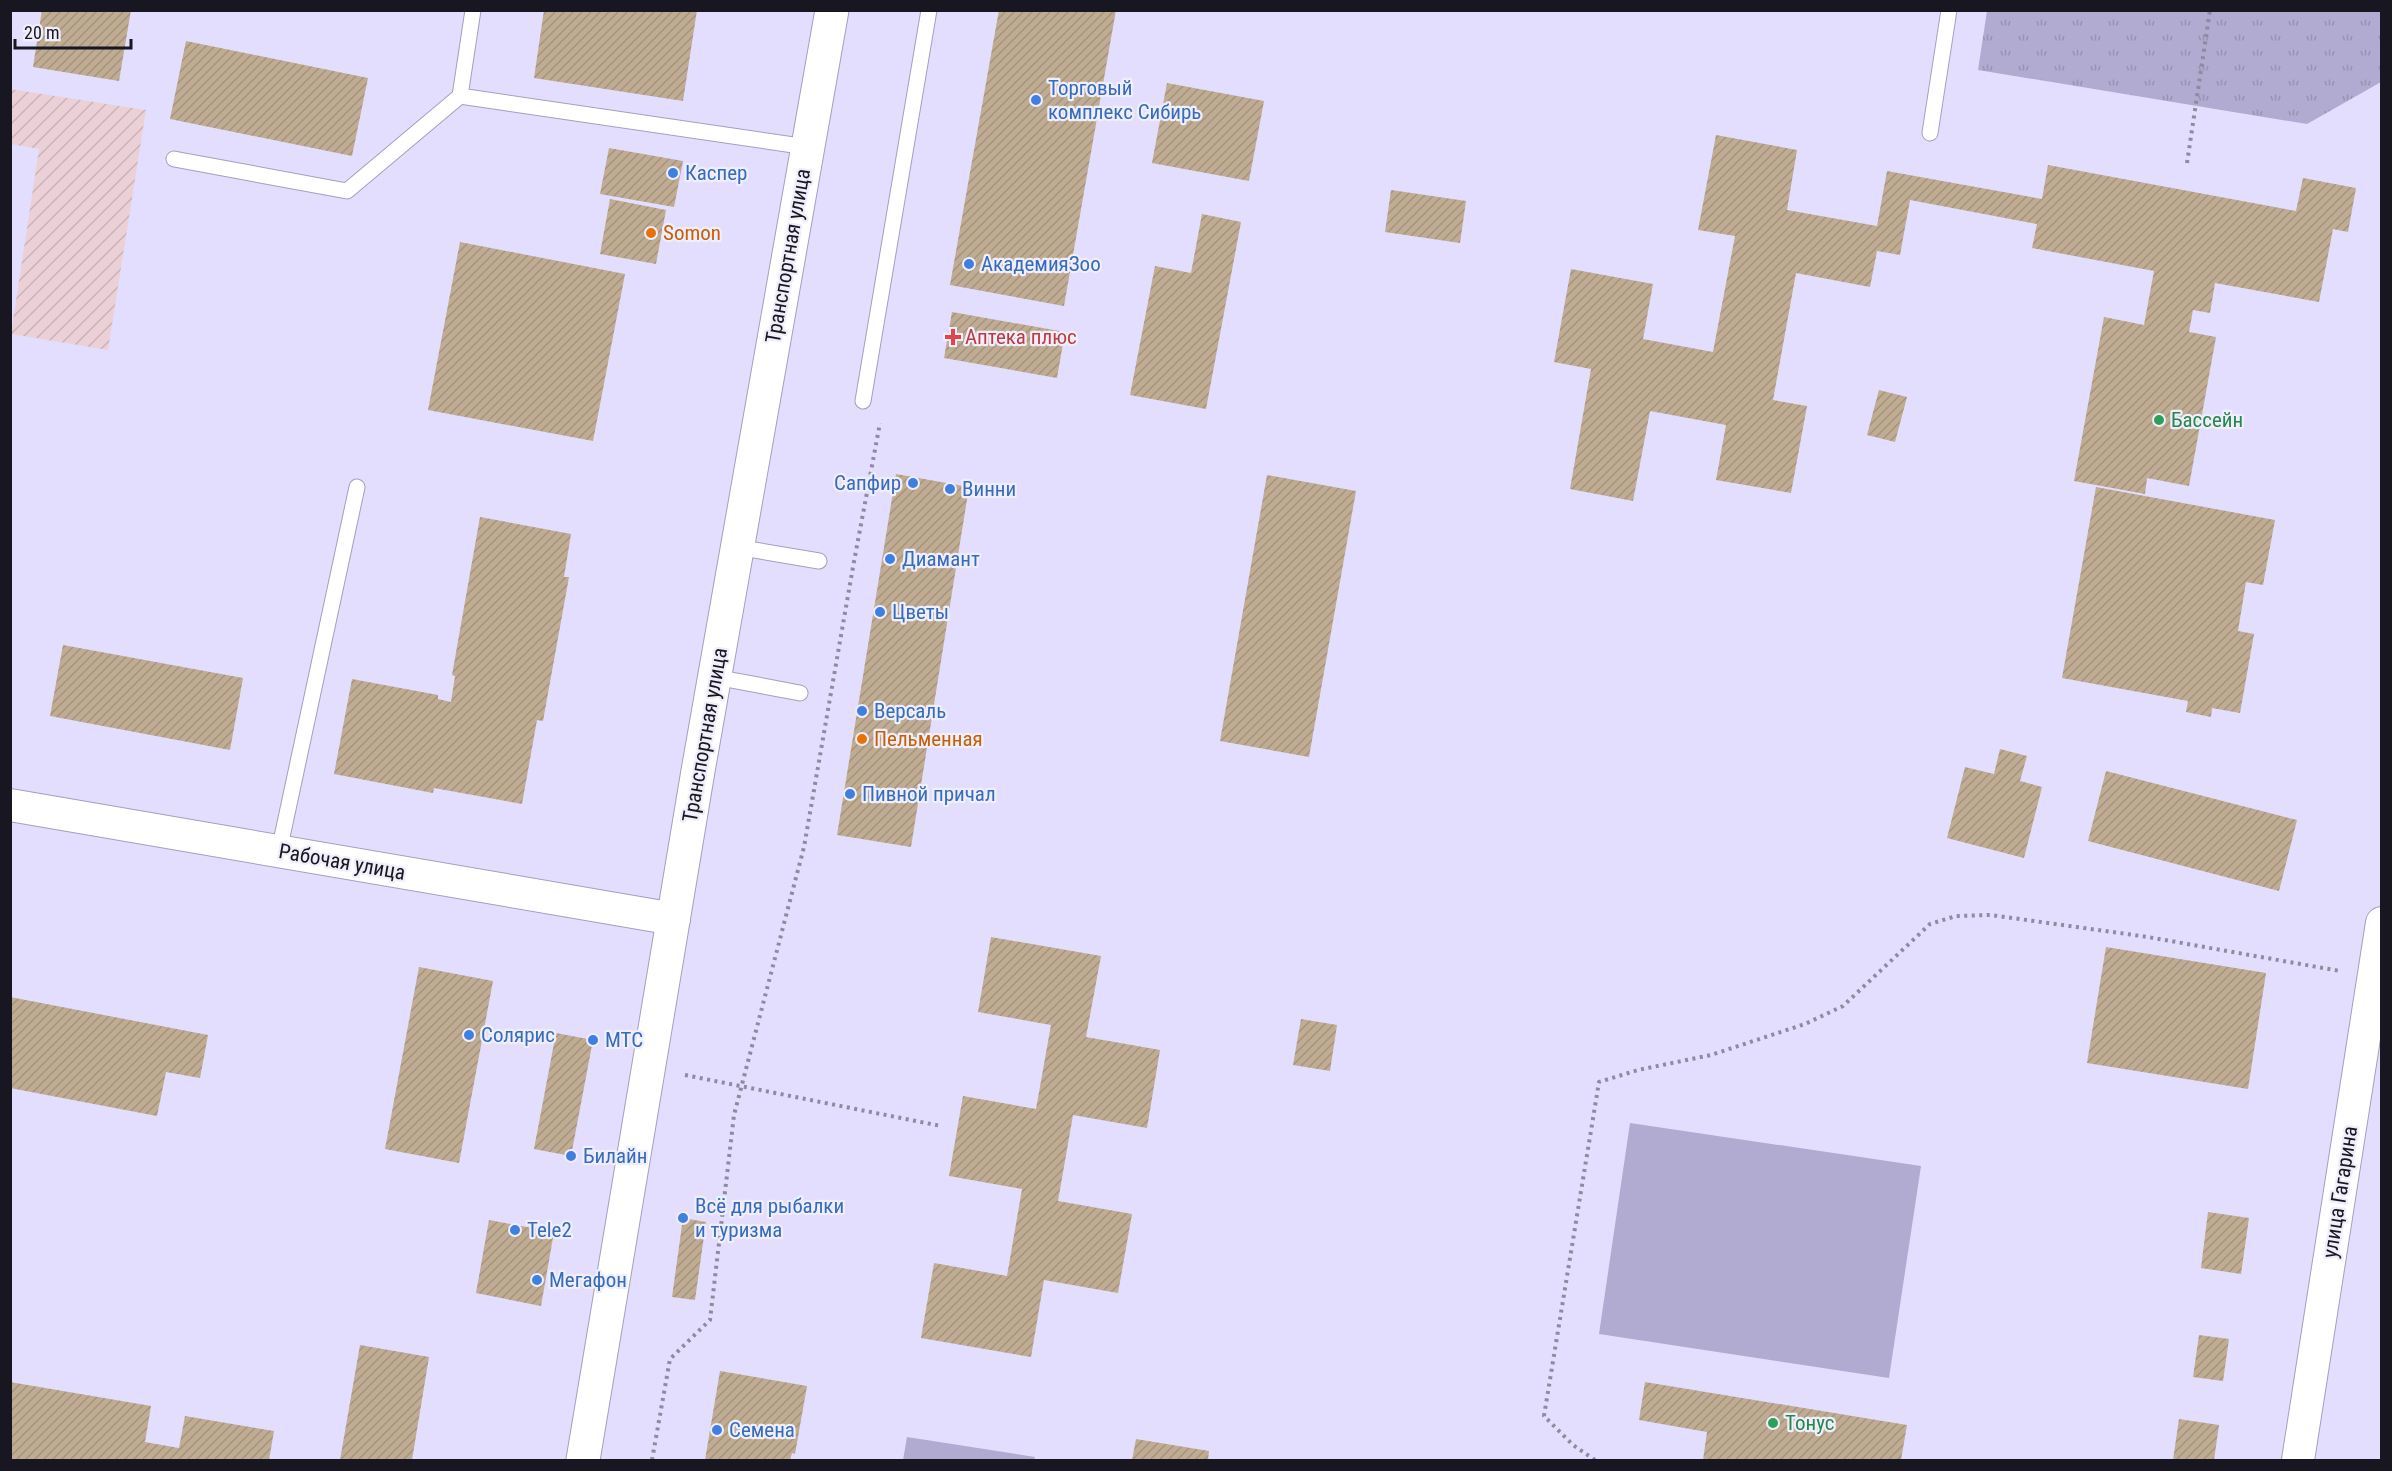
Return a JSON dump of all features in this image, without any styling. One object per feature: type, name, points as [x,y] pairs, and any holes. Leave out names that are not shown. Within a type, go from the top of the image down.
[{"type":"street","name":"Транспортная улица","points":[[583,1461],[737,547],[832,10]]},
{"type":"street","name":"Рабочая улица","points":[[10,805],[674,918]]},
{"type":"street","name":"улица Гагарина","points":[[2298,1461],[2382,923]]},
{"type":"lane","points":[[174,159],[347,191],[460,96],[473,10]]},
{"type":"lane","points":[[863,401],[929,10]]},
{"type":"lane","points":[[1930,133],[1949,10]]},
{"type":"lane","points":[[460,96],[807,147]]},
{"type":"lane","points":[[279,851],[357,487]]},
{"type":"lane","points":[[737,547],[819,561]]},
{"type":"lane","points":[[715,677],[800,693]]},
{"type":"path","points":[[2187,163],[2210,10]]},
{"type":"path","points":[[652,1461],[670,1359],[710,1320],[734,1115],[804,847],[882,416]]},
{"type":"path","points":[[1595,1461],[1573,1445],[1544,1416],[1599,1082],[1638,1070],[1711,1054],[1805,1024],[1843,1006],[1930,924],[1956,916],[1991,915],[2148,937],[2373,977]]},
{"type":"path","points":[[649,1068],[941,1126]]},
{"type":"shaded area","points":[[10,89],[146,110],[108,350],[11,334],[39,149],[11,144]]},
{"type":"green space","points":[[1987,11],[2381,11],[2381,82],[2307,124],[1978,70]]},
{"type":"green space","points":[[1630,1123],[1921,1166],[1889,1378],[1599,1334]]},
{"type":"green space","points":[[907,1437],[1035,1457],[1034,1460],[903,1460]]},
{"type":"building","points":[[42,10],[131,10],[119,81],[33,67]]},
{"type":"building","points":[[544,10],[697,10],[683,101],[534,78]]},
{"type":"building","points":[[999,10],[1116,10],[1064,306],[950,285]]},
{"type":"building","points":[[186,41],[368,78],[352,156],[170,119]]},
{"type":"building","points":[[1167,83],[1264,101],[1249,181],[1152,163]]},
{"type":"building","points":[[1716,135],[1797,150],[1787,210],[1877,226],[1887,171],[2042,199],[2048,165],[2296,211],[2303,178],[2356,188],[2348,232],[2333,229],[2319,302],[2215,283],[2210,313],[2193,310],[2189,332],[2216,337],[2189,486],[2147,478],[2145,494],[2074,481],[2104,317],[2144,325],[2154,271],[2032,248],[2037,224],[1910,200],[1900,255],[1877,251],[1870,287],[1796,273],[1773,400],[1807,406],[1791,493],[1716,480],[1726,425],[1650,411],[1633,501],[1570,489],[1591,369],[1554,362],[1571,269],[1653,284],[1643,339],[1713,352],[1735,236],[1698,230]]},
{"type":"building","points":[[609,148],[683,161],[674,207],[600,194]]},
{"type":"building","points":[[1391,190],[1466,201],[1460,243],[1385,232]]},
{"type":"building","points":[[610,199],[666,210],[656,264],[600,254]]},
{"type":"building","points":[[1202,214],[1241,222],[1206,409],[1130,395],[1155,266],[1191,273]]},
{"type":"building","points":[[460,242],[625,274],[593,441],[428,410]]},
{"type":"building","points":[[952,312],[1065,332],[1057,378],[944,358]]},
{"type":"building","points":[[1879,390],[1907,397],[1895,442],[1867,435]]},
{"type":"building","points":[[896,474],[969,487],[911,847],[837,835]]},
{"type":"building","points":[[1267,475],[1356,491],[1309,757],[1220,741]]},
{"type":"building","points":[[2096,487],[2275,520],[2263,585],[2246,582],[2238,631],[2254,634],[2240,713],[2212,708],[2211,717],[2186,712],[2188,701],[2062,678]]},
{"type":"building","points":[[480,517],[571,534],[564,577],[569,577],[543,721],[537,720],[522,804],[434,788],[433,793],[334,774],[352,679],[438,695],[438,699],[451,702],[455,676],[452,675]]},
{"type":"building","points":[[63,645],[243,678],[230,750],[50,716]]},
{"type":"building","points":[[2000,749],[2027,756],[2020,781],[2042,787],[2024,858],[1947,838],[1965,767],[1994,774]]},
{"type":"building","points":[[2106,771],[2297,820],[2279,891],[2088,841]]},
{"type":"building","points":[[991,937],[1101,956],[1086,1037],[1160,1050],[1147,1128],[1073,1115],[1058,1201],[1132,1214],[1118,1293],[1044,1280],[1031,1357],[921,1338],[934,1263],[1007,1276],[1022,1189],[949,1176],[963,1096],[1036,1109],[1051,1025],[978,1012]]},
{"type":"building","points":[[2106,947],[2266,973],[2248,1089],[2087,1063]]},
{"type":"building","points":[[419,967],[493,981],[459,1163],[385,1149]]},
{"type":"building","points":[[10,997],[208,1035],[200,1078],[166,1072],[157,1116],[10,1088]]},
{"type":"building","points":[[1301,1019],[1337,1025],[1330,1071],[1293,1065]]},
{"type":"building","points":[[556,1033],[593,1040],[571,1156],[534,1149]]},
{"type":"building","points":[[2208,1212],[2249,1218],[2241,1274],[2201,1268]]},
{"type":"building","points":[[683,1218],[706,1222],[695,1300],[672,1297]]},
{"type":"building","points":[[489,1220],[554,1232],[541,1306],[476,1293]]},
{"type":"building","points":[[2199,1335],[2229,1339],[2223,1381],[2193,1377]]},
{"type":"building","points":[[360,1345],[429,1357],[412,1460],[340,1460]]},
{"type":"building","points":[[720,1371],[807,1386],[795,1454],[792,1453],[790,1460],[705,1460]]},
{"type":"building","points":[[10,1382],[151,1406],[145,1442],[179,1448],[185,1416],[274,1431],[269,1460],[10,1460]]},
{"type":"building","name":"Тонус","points":[[1645,1382],[1907,1425],[1901,1460],[1703,1460],[1707,1432],[1639,1420]]},
{"type":"building","points":[[2179,1419],[2219,1425],[2214,1460],[2173,1460]]},
{"type":"building","points":[[1136,1439],[1209,1451],[1208,1460],[1132,1460]]},
{"type":"place","name":"Торговый комплекс Сибирь","points":[[1036,100]]},
{"type":"place","name":"Каспер","points":[[673,173]]},
{"type":"place","name":"Somon","points":[[651,233]]},
{"type":"place","name":"АкадемияЗоо","points":[[969,264]]},
{"type":"place","name":"Аптека плюс","points":[[953,337]]},
{"type":"place","name":"Бассейн","points":[[2159,420]]},
{"type":"place","name":"Сапфир","points":[[913,483]]},
{"type":"place","name":"Винни","points":[[950,489]]},
{"type":"place","name":"Диамант","points":[[890,559]]},
{"type":"place","name":"Цветы","points":[[880,612]]},
{"type":"place","name":"Версаль","points":[[862,711]]},
{"type":"place","name":"Пельменная","points":[[862,739]]},
{"type":"place","name":"Пивной причал","points":[[850,794]]},
{"type":"place","name":"Солярис","points":[[469,1035]]},
{"type":"place","name":"МТС","points":[[593,1040]]},
{"type":"place","name":"Билайн","points":[[571,1156]]},
{"type":"place","name":"Всё для рыбалки и туризма","points":[[683,1218]]},
{"type":"place","name":"Tele2","points":[[515,1230]]},
{"type":"place","name":"Мегафон","points":[[537,1280]]},
{"type":"place","name":"Тонус","points":[[1773,1423]]},
{"type":"place","name":"Семена","points":[[717,1430]]}]
